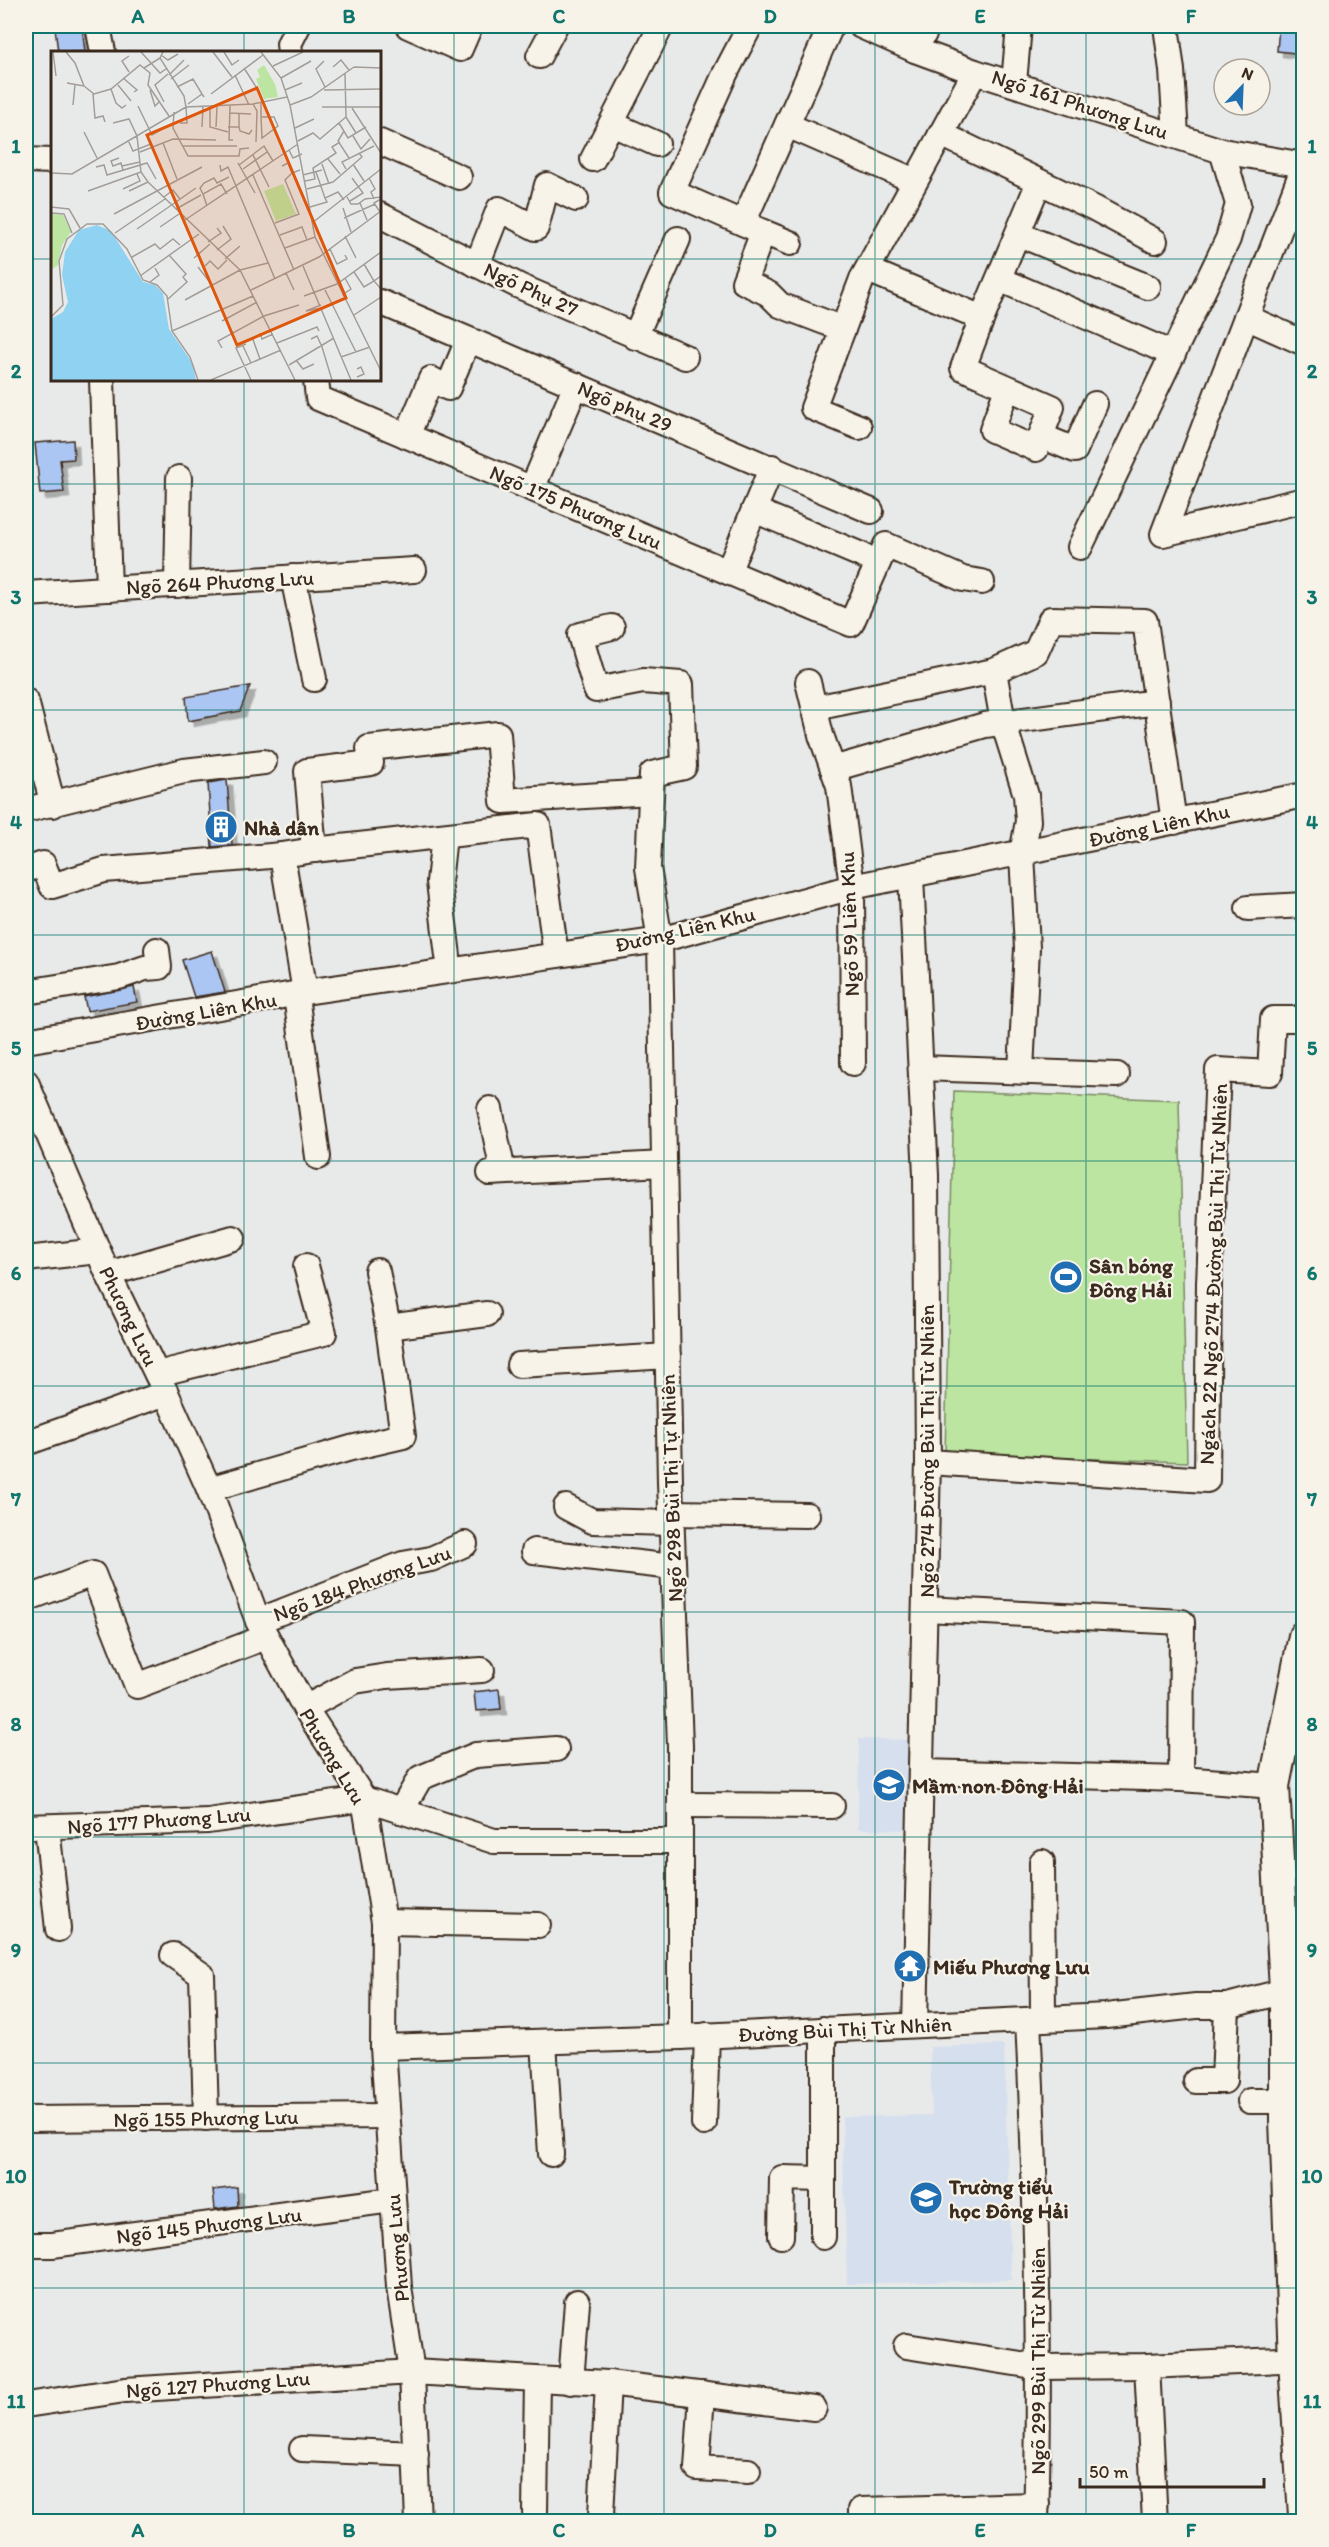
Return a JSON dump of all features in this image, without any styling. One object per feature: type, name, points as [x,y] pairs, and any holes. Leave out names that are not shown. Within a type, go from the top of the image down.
[{"type":"main road","points":[[1303,2506],[1297,2247],[1285,2101],[1294,1988],[1274,1786],[1304,1635]]},
{"type":"street","points":[[98,26],[103,51]]},
{"type":"street","points":[[290,51],[289,45],[298,26]]},
{"type":"street","points":[[408,26],[460,49],[470,26]]},
{"type":"street","points":[[539,56],[555,26]]},
{"type":"street","points":[[593,159],[661,26]]},
{"type":"street","points":[[750,26],[725,74],[672,192],[790,243]]},
{"type":"street","points":[[831,26],[787,125],[753,228],[744,282],[769,294],[780,305],[843,330]]},
{"type":"street","name":"Ngõ 161 Phương Lưu","points":[[861,26],[915,50],[975,72],[1014,82],[1222,151],[1304,166]]},
{"type":"street","points":[[915,50],[928,26]]},
{"type":"street","points":[[1014,82],[1019,26]]},
{"type":"street","points":[[1166,26],[1172,70],[1176,135]]},
{"type":"street","points":[[859,427],[813,408],[868,270],[975,72]]},
{"type":"street","points":[[612,124],[657,144]]},
{"type":"street","points":[[787,125],[915,181]]},
{"type":"street","points":[[941,134],[1095,208],[1155,242]]},
{"type":"street","points":[[381,142],[459,177]]},
{"type":"street","points":[[1080,547],[1228,239],[1238,204],[1222,151]]},
{"type":"street","points":[[26,160],[51,161]]},
{"type":"street","points":[[1304,166],[1163,534],[1304,500]]},
{"type":"street","points":[[1007,388],[992,430],[1036,449],[1052,407],[963,368],[1040,182]]},
{"type":"street","points":[[477,265],[499,209],[536,228],[547,185],[576,199]]},
{"type":"street","name":"Ngõ Phụ 27","points":[[381,216],[519,286],[685,357]]},
{"type":"street","points":[[1018,234],[1148,287]]},
{"type":"street","points":[[635,336],[678,239]]},
{"type":"street","points":[[868,270],[982,318]]},
{"type":"street","points":[[999,279],[1173,354]]},
{"type":"street","name":"Ngõ phụ 29","points":[[381,302],[871,511]]},
{"type":"street","points":[[1246,317],[1304,343]]},
{"type":"street","points":[[407,436],[431,379],[448,388],[468,340]]},
{"type":"street","points":[[102,381],[108,589]]},
{"type":"street","name":"Ngõ 175 Phương Lưu","points":[[316,381],[318,398],[851,624],[878,562]]},
{"type":"street","points":[[532,489],[576,385]]},
{"type":"street","points":[[1041,436],[1075,450],[1095,404]]},
{"type":"street","points":[[728,572],[772,467]]},
{"type":"street","points":[[177,585],[179,478]]},
{"type":"street","points":[[754,510],[878,562],[886,545],[963,579],[982,582]]},
{"type":"street","name":"Ngõ 264 Phương Lưu","points":[[26,594],[414,570]]},
{"type":"street","points":[[293,578],[314,679]]},
{"type":"street","points":[[815,708],[994,671],[1036,652],[1051,619],[1145,621],[1174,822]]},
{"type":"street","points":[[314,850],[307,771],[371,763],[369,748],[498,734],[503,801],[651,792],[652,774],[684,767],[681,684],[643,681],[596,690],[580,635],[612,627]]},
{"type":"street","points":[[994,671],[1003,722],[1026,795],[1028,821],[1022,854],[1027,948],[1021,1071]]},
{"type":"street","name":"Ngõ 59 Liên Khu","points":[[808,682],[839,786],[852,887],[853,1063]]},
{"type":"street","points":[[26,701],[53,805]]},
{"type":"street","points":[[833,769],[984,725],[1157,702]]},
{"type":"street","points":[[26,810],[184,771],[264,762]]},
{"type":"street","name":"Ngõ 298 Bùi Thị Tự Nhiên","points":[[651,792],[648,868],[660,940],[671,1518],[680,1805],[680,2037]]},
{"type":"street","name":"Đường Liên Khu","points":[[26,1041],[300,994],[660,940],[852,887],[911,877],[1304,795]]},
{"type":"street","points":[[26,870],[43,864],[52,886],[104,870],[282,855],[538,825],[556,955]]},
{"type":"street","points":[[444,836],[439,882],[448,956]]},
{"type":"street","points":[[282,855],[318,1157]]},
{"type":"street","name":"Ngõ 274 Đường Bùi Thị Từ Nhiên","points":[[911,877],[926,1175],[928,1462],[915,2025]]},
{"type":"street","points":[[1248,908],[1304,905]]},
{"type":"street","points":[[26,992],[119,977],[145,968],[159,967],[157,950]]},
{"type":"street","name":"Ngách 22 Ngõ 274 Đường Bùi Thị Từ Nhiên","points":[[928,1462],[1207,1480],[1209,1283],[1218,1070],[1270,1073],[1273,1019],[1304,1019]]},
{"type":"street","points":[[921,1068],[1117,1075]]},
{"type":"street","name":"Phương Lưu","points":[[26,1082],[108,1274],[209,1489],[262,1629],[305,1708],[364,1798],[384,1922],[383,2047],[399,2287],[412,2372],[418,2522]]},
{"type":"street","points":[[490,1109],[497,1172],[664,1164]]},
{"type":"street","points":[[108,1274],[233,1238]]},
{"type":"street","points":[[26,1259],[98,1251]]},
{"type":"street","points":[[26,1443],[161,1383],[324,1333],[306,1266]]},
{"type":"street","points":[[209,1489],[351,1448],[403,1436],[388,1328],[376,1271]]},
{"type":"street","points":[[388,1328],[487,1314]]},
{"type":"street","points":[[519,1365],[668,1356]]},
{"type":"street","points":[[566,1507],[592,1521],[807,1515]]},
{"type":"street","name":"Ngõ 184 Phương Lưu","points":[[26,1599],[93,1574],[137,1686],[404,1564],[431,1559],[465,1544]]},
{"type":"street","points":[[534,1551],[673,1567]]},
{"type":"street","points":[[925,1610],[1182,1622],[1181,1779]]},
{"type":"street","points":[[305,1708],[355,1681],[387,1676],[482,1670]]},
{"type":"street","points":[[401,1811],[420,1778],[476,1755],[556,1749]]},
{"type":"street","points":[[922,1772],[1181,1779],[1274,1786]]},
{"type":"street","points":[[364,1798],[494,1841],[680,1841]]},
{"type":"street","name":"Ngõ 177 Phương Lưu","points":[[36,1827],[208,1821],[364,1798]]},
{"type":"street","points":[[680,1805],[832,1806]]},
{"type":"street","points":[[36,1827],[58,1929]]},
{"type":"street","name":"Ngõ 299 Bùi Thị Từ Nhiên","points":[[1036,2513],[1040,2367],[1034,2140],[1035,2019],[1042,1862]]},
{"type":"street","points":[[384,1922],[538,1925]]},
{"type":"street","points":[[173,1955],[202,1975],[206,2118]]},
{"type":"street","name":"Đường Bùi Thị Từ Nhiên","points":[[383,2047],[680,2037],[1106,2016],[1196,2006],[1227,2006],[1294,1988]]},
{"type":"street","points":[[1196,2081],[1224,2081],[1227,2006]]},
{"type":"street","points":[[823,2029],[823,2237]]},
{"type":"street","points":[[704,2123],[706,2035]]},
{"type":"street","points":[[544,2042],[551,2154]]},
{"type":"street","points":[[1250,2101],[1285,2101]]},
{"type":"street","name":"Ngõ 155 Phương Lưu","points":[[26,2119],[387,2116]]},
{"type":"street","points":[[781,2236],[782,2178],[823,2179]]},
{"type":"street","name":"Ngõ 145 Phương Lưu","points":[[26,2245],[52,2245],[392,2200]]},
{"type":"street","points":[[571,2382],[577,2302]]},
{"type":"street","points":[[906,2346],[1040,2367],[1147,2366],[1299,2360]]},
{"type":"street","points":[[1147,2366],[1155,2522]]},
{"type":"street","name":"Ngõ 127 Phương Lưu","points":[[26,2404],[125,2390],[412,2372],[608,2383],[814,2408]]},
{"type":"street","points":[[535,2512],[537,2380]]},
{"type":"street","points":[[601,2515],[608,2383]]},
{"type":"street","points":[[702,2394],[697,2468],[748,2471]]},
{"type":"street","points":[[302,2449],[416,2454]]},
{"type":"street","points":[[861,2522],[861,2510],[1036,2513]]},
{"type":"shaded area","name":"Mầm non Đông Hải","points":[[859,1739],[918,1740],[918,1830],[858,1829]]},
{"type":"shaded area","name":"Trường tiểu học Đông Hải","points":[[1004,2045],[1011,2280],[847,2284],[842,2117],[932,2115],[930,2047]]},
{"type":"green space","name":"Sân bóng Đông Hải","points":[[954,1091],[1179,1100],[1187,1462],[945,1454]]},
{"type":"building","points":[[82,26],[85,51],[58,51],[55,28]]},
{"type":"building","points":[[1279,26],[1304,26],[1304,54],[1277,51]]},
{"type":"building","points":[[73,440],[74,459],[60,460],[64,492],[40,494],[35,443]]},
{"type":"building","points":[[250,686],[240,711],[188,721],[186,697]]},
{"type":"building","name":"Nhà dân","points":[[227,780],[232,845],[212,847],[208,783]]},
{"type":"building","points":[[212,951],[225,992],[194,997],[182,960]]},
{"type":"building","points":[[134,987],[137,1002],[87,1011],[84,997]]},
{"type":"building","points":[[499,1689],[501,1709],[476,1711],[474,1692]]},
{"type":"building","points":[[237,2187],[238,2206],[215,2209],[213,2190]]},
{"type":"place","name":"Nhà dân","points":[[221,827]]},
{"type":"place","name":"Sân bóng Đông Hải","points":[[1066,1277]]},
{"type":"place","name":"Mầm non Đông Hải","points":[[889,1785]]},
{"type":"place","name":"Miếu Phương Lưu","points":[[910,1966]]},
{"type":"place","name":"Trường tiểu học Đông Hải","points":[[926,2198]]}]
